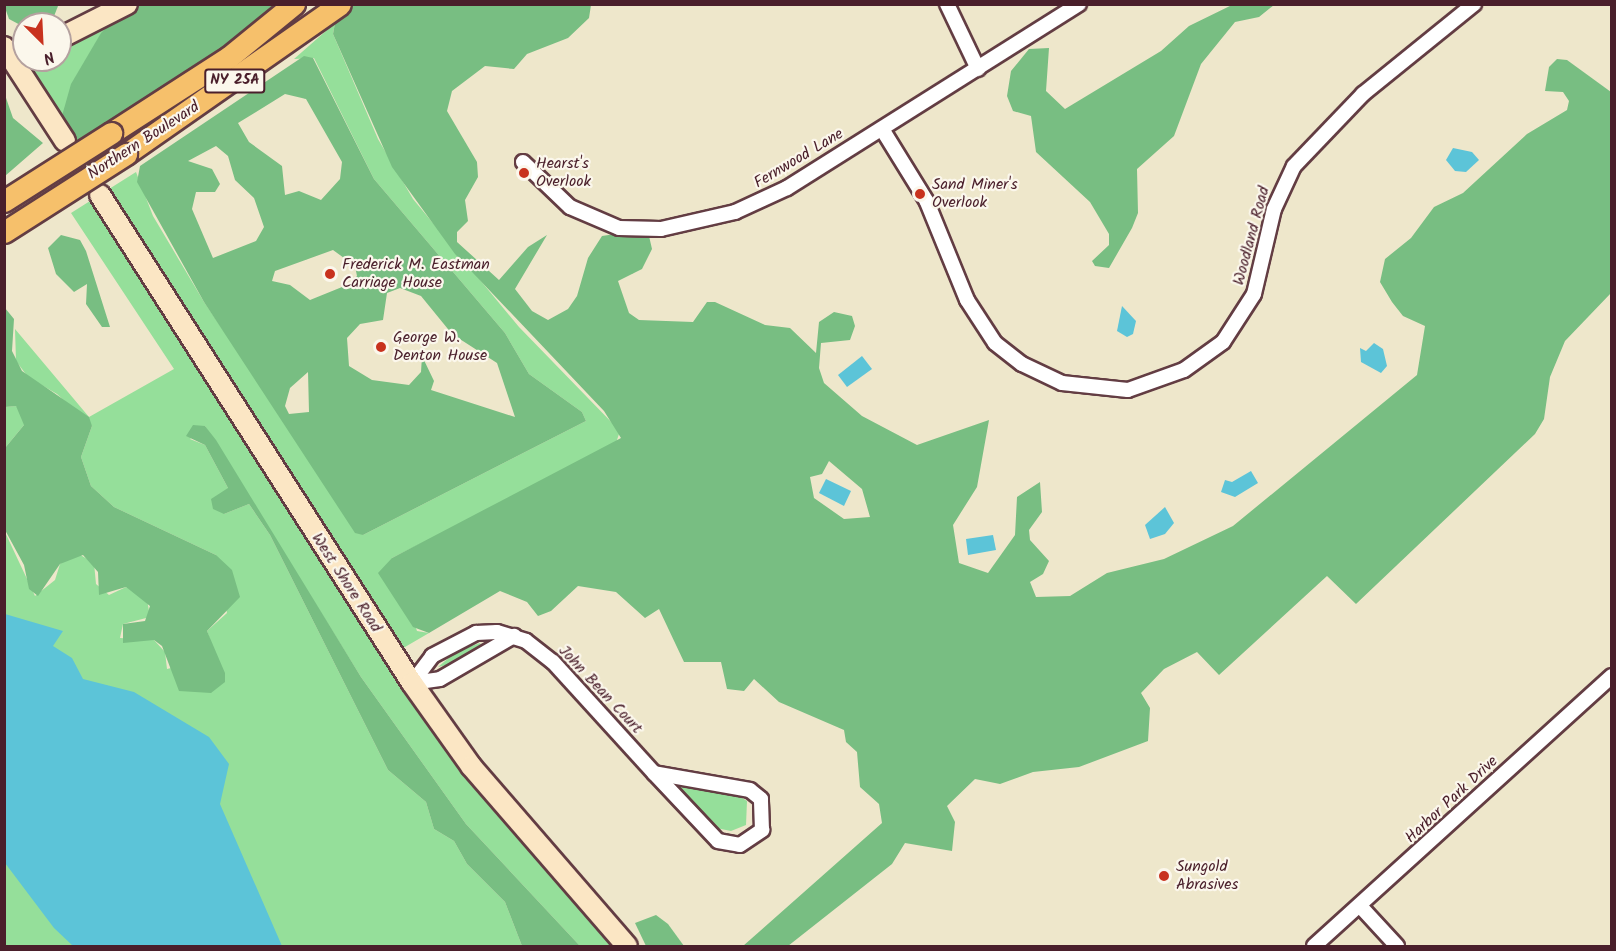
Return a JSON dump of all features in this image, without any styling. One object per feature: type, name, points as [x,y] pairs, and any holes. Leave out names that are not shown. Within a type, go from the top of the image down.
[{"type":"main road","points":[[72,32],[127,4]]},
{"type":"main road","name":"Northern Boulevard","points":[[4,201],[229,57],[294,4]]},
{"type":"main road","name":"Northern Boulevard","points":[[4,232],[126,154],[340,4]]},
{"type":"main road","points":[[24,72],[64,141]]},
{"type":"main road","name":"West Shore Road","points":[[100,195],[412,683],[471,766],[627,946]]},
{"type":"street","points":[[947,4],[978,69]]},
{"type":"street","name":"Fernwood Lane","points":[[524,162],[570,207],[594,220],[661,229],[755,205],[882,129],[1079,4]]},
{"type":"street","name":"Woodland Road","points":[[882,129],[927,202],[967,300],[995,343],[1022,364],[1062,383],[1128,390],[1184,370],[1220,345],[1254,294],[1274,209],[1294,165],[1363,94],[1474,4]]},
{"type":"street","name":"John Bean Court","points":[[412,683],[428,660],[457,641],[476,633],[514,636],[553,662],[654,773],[718,841],[740,845],[762,830],[761,800],[750,790],[654,773]]},
{"type":"street","points":[[412,683],[440,679],[514,636]]},
{"type":"street","name":"Harbor Park Drive","points":[[1314,946],[1361,907],[1611,676]]},
{"type":"street","points":[[1361,907],[1397,946]]},
{"type":"green space","points":[[57,4],[58,6],[56,12],[12,12],[12,21],[9,19],[4,5]]},
{"type":"green space","points":[[1234,4],[1274,5],[1259,17],[1235,22],[1201,64],[1174,136],[1137,169],[1138,213],[1132,228],[1109,268],[1095,266],[1092,261],[1109,245],[1109,234],[1090,202],[1036,152],[1031,116],[1013,111],[1007,96],[1011,71],[1029,49],[1049,48],[1046,91],[1065,109],[1161,51],[1189,26]]},
{"type":"green space","points":[[128,5],[58,130],[20,72],[72,72],[72,32]]},
{"type":"green space","points":[[129,5],[294,5],[75,156],[58,130],[71,84],[101,33]]},
{"type":"green space","points":[[352,5],[591,5],[589,18],[568,38],[527,54],[514,69],[485,66],[452,91],[447,111],[477,162],[478,177],[465,200],[468,221],[457,232],[457,242],[499,280],[528,247],[547,235],[515,289],[532,311],[548,320],[568,309],[577,296],[588,258],[602,236],[635,231],[649,236],[652,249],[642,269],[618,281],[629,313],[639,320],[693,322],[707,302],[715,302],[765,325],[790,328],[816,353],[819,322],[834,312],[852,316],[855,326],[850,340],[821,343],[819,368],[824,383],[862,416],[917,445],[989,420],[977,487],[953,525],[959,563],[988,573],[1015,535],[1017,497],[1040,482],[1042,512],[1029,530],[1030,540],[1049,561],[1043,574],[1030,582],[1036,597],[1070,596],[1107,573],[1164,559],[1233,526],[1417,375],[1425,326],[1403,316],[1380,282],[1385,259],[1411,238],[1434,207],[1463,193],[1527,134],[1567,110],[1569,101],[1563,92],[1545,91],[1549,67],[1557,59],[1567,60],[1611,92],[1611,293],[1565,341],[1550,377],[1544,419],[1535,434],[1356,604],[1327,576],[1219,675],[1197,652],[1164,669],[1141,693],[1150,708],[1148,741],[1079,767],[1033,772],[1000,784],[975,779],[947,806],[955,822],[952,851],[905,843],[892,864],[788,946],[743,946],[882,823],[879,804],[860,787],[857,752],[846,742],[844,730],[779,702],[754,679],[744,691],[727,689],[721,662],[684,662],[659,609],[645,618],[616,592],[578,586],[551,611],[538,616],[527,602],[500,591],[429,633],[413,627],[378,573],[392,558],[621,438],[604,411],[455,254],[392,167],[333,34],[335,23]],"holes":[[[829,461],[862,489],[870,517],[844,519],[814,498],[810,477],[822,474]]]},
{"type":"green space","points":[[335,23],[333,34],[378,139],[413,199],[519,327],[620,431],[615,446],[392,558],[417,631],[429,633],[393,654],[627,946],[580,946],[466,824],[361,677],[205,426],[190,439],[205,445],[228,488],[224,514],[249,504],[270,535],[388,770],[426,802],[434,829],[454,841],[467,864],[505,902],[522,946],[5,946],[4,530],[35,596],[55,580],[60,564],[77,553],[94,563],[96,584],[109,595],[126,587],[147,599],[150,617],[123,624],[120,638],[154,640],[165,652],[167,669],[216,657],[207,631],[227,613],[216,555],[114,507],[91,486],[81,457],[92,426],[57,394],[28,377],[16,361],[15,329],[89,417],[174,369],[71,213],[136,172],[153,216],[204,302],[363,535],[586,421],[582,412],[529,374],[505,333],[374,179],[314,58],[294,59]]},
{"type":"green space","points":[[304,56],[313,58],[374,179],[505,333],[529,374],[582,412],[586,421],[363,535],[355,533],[204,302],[137,182],[140,166]],"holes":[[[285,94],[306,99],[342,162],[340,179],[321,200],[299,191],[285,195],[282,166],[249,142],[238,123]],[[216,146],[228,156],[235,180],[254,198],[264,227],[256,241],[213,258],[192,209],[196,192],[215,192],[220,184],[212,169],[188,161]],[[333,250],[355,266],[357,276],[347,285],[310,300],[290,285],[272,281],[275,271]],[[400,288],[421,296],[452,334],[497,363],[515,417],[431,390],[434,381],[422,356],[421,372],[409,385],[372,380],[349,366],[347,338],[360,324],[383,320],[387,293]],[[308,372],[309,412],[289,414],[285,406],[290,388]]]},
{"type":"green space","points":[[5,95],[13,118],[43,143],[5,176]]},
{"type":"green space","points":[[61,235],[80,240],[86,251],[110,327],[102,327],[86,304],[87,284],[74,292],[56,274],[48,248]]},
{"type":"green space","points":[[5,308],[14,319],[12,351],[22,371],[89,417],[92,426],[81,457],[91,486],[114,507],[216,555],[232,570],[240,597],[207,631],[225,673],[225,682],[211,693],[179,691],[162,646],[154,640],[123,643],[123,624],[145,621],[150,606],[126,587],[99,595],[98,572],[83,555],[60,564],[38,596],[29,589],[24,565],[5,530],[5,448],[24,425],[16,406],[5,407]]},
{"type":"green space","points":[[16,406],[24,414],[24,425],[5,448],[4,407]]},
{"type":"green space","points":[[193,425],[205,426],[216,440],[361,677],[466,824],[580,946],[522,946],[505,902],[467,864],[454,841],[434,829],[426,802],[388,770],[270,535],[249,504],[224,514],[213,509],[211,499],[228,488],[205,445],[186,436]]},
{"type":"green space","points":[[480,643],[482,649],[464,661],[438,667],[457,651]]},
{"type":"green space","points":[[670,779],[739,796],[747,801],[746,825],[731,831],[716,828]]},
{"type":"green space","points":[[656,915],[668,924],[684,946],[646,946],[635,923]]},
{"type":"water","points":[[1453,148],[1472,152],[1479,160],[1466,172],[1455,171],[1446,160]]},
{"type":"water","points":[[1122,306],[1136,321],[1133,334],[1127,337],[1117,331]]},
{"type":"water","points":[[1374,343],[1383,349],[1387,366],[1381,373],[1361,362],[1360,348],[1366,351]]},
{"type":"water","points":[[862,356],[872,369],[847,387],[838,375]]},
{"type":"water","points":[[1251,471],[1258,483],[1235,497],[1221,492],[1225,480],[1232,482]]},
{"type":"water","points":[[826,479],[851,491],[844,506],[819,493]]},
{"type":"water","points":[[1165,507],[1174,523],[1165,534],[1150,539],[1145,525]]},
{"type":"water","points":[[993,535],[996,550],[968,555],[966,539]]},
{"type":"water","points":[[5,614],[63,631],[53,646],[72,658],[83,679],[134,692],[209,737],[229,764],[220,804],[282,946],[73,946],[54,928],[5,863]]},
{"type":"place","name":"Hearst's Overlook","points":[[524,173]]},
{"type":"place","name":"Sand Miner's Overlook","points":[[920,194]]},
{"type":"place","name":"Frederick M. Eastman Carriage House","points":[[330,274]]},
{"type":"place","name":"George W. Denton House","points":[[381,347]]},
{"type":"place","name":"Sungold Abrasives","points":[[1164,876]]}]
